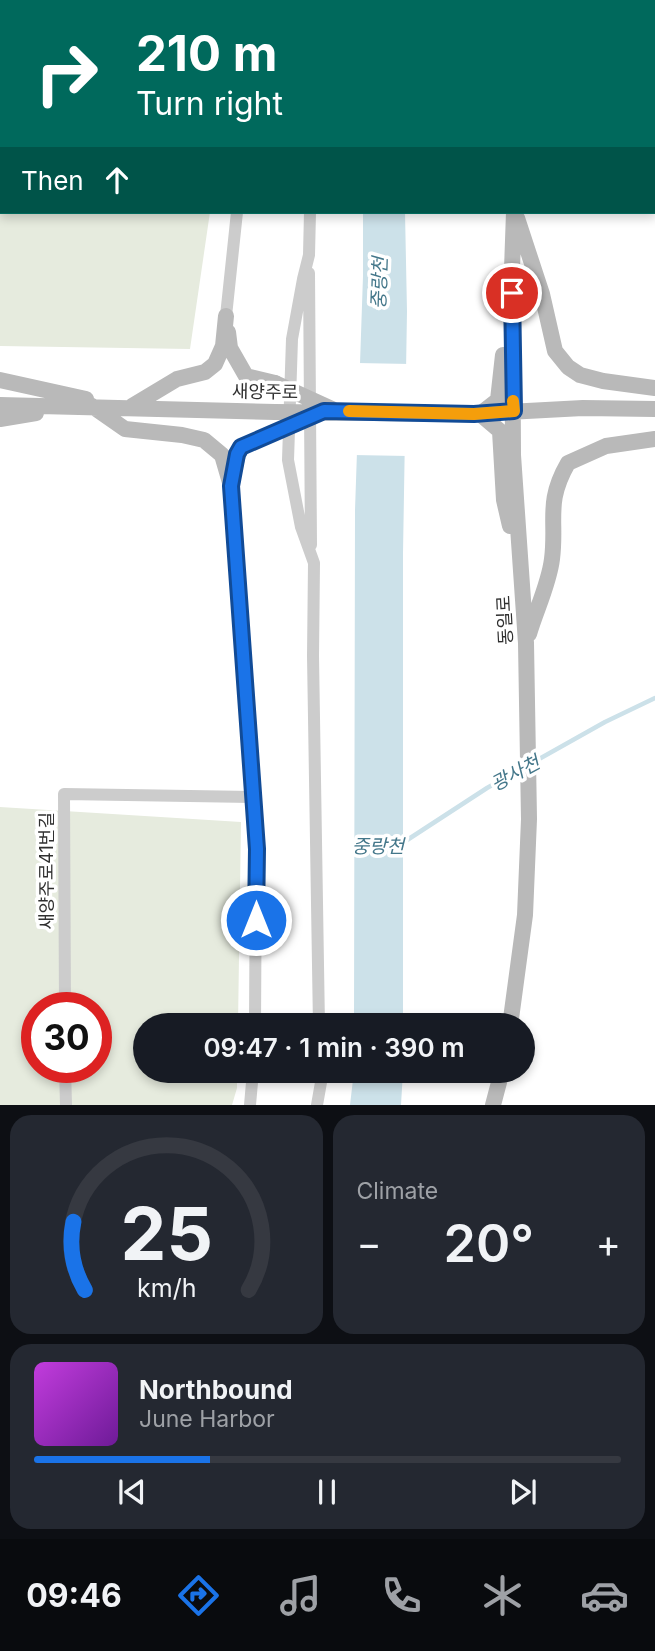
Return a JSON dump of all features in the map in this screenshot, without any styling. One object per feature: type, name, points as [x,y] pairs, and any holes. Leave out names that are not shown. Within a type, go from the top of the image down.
[{"type":"street","points":[[0,380],[124,407],[177,379],[205,372],[215,364],[223,346],[237,214]]},
{"type":"street","points":[[310,214],[311,554]]},
{"type":"street","name":"동일로","points":[[512,1013],[525,915],[529,819],[526,643],[513,455],[514,214]]},
{"type":"street","points":[[515,214],[542,294],[555,351],[568,367],[580,375],[603,382],[655,388]]},
{"type":"street","points":[[309,255],[292,339],[288,460],[301,527],[314,563],[319,1013]]},
{"type":"street","points":[[512,269],[498,400],[474,414],[500,431],[504,500],[521,569]]},
{"type":"street","points":[[226,316],[230,348],[246,376],[275,383],[331,411]]},
{"type":"street","name":"새양주로","points":[[0,405],[474,414],[583,408],[655,409]]},
{"type":"street","points":[[0,419],[90,406],[125,429],[204,440],[222,455],[231,486],[251,797],[257,849],[254,1013]]},
{"type":"street","points":[[231,486],[237,454],[241,447],[331,411]]},
{"type":"street","points":[[526,643],[552,560],[554,491],[568,463],[606,446],[655,439]]},
{"type":"street","name":"새양주로41번길","points":[[65,992],[64,794],[251,797]]},
{"type":"street","points":[[65,1083],[66,1105]]},
{"type":"street","points":[[250,1105],[252,1083]]},
{"type":"street","points":[[317,1105],[321,1083]]},
{"type":"street","points":[[493,1105],[499,1083]]},
{"type":"shaded area","points":[[0,214],[210,214],[190,349],[0,346]]},
{"type":"shaded area","points":[[0,807],[241,822],[238,1013],[133,1013],[133,1083],[237,1083],[232,1105],[0,1105]]},
{"type":"water","name":"중랑천","points":[[363,214],[405,214],[407,311],[403,554],[403,1013],[354,1013],[355,510]]},
{"type":"water","points":[[353,1083],[402,1083],[401,1105],[350,1105]]},
{"type":"pier","points":[[357,363],[410,364],[408,456],[353,455]]},
{"type":"waterway","name":"광사천","points":[[532,763],[605,722],[655,698]]},
{"type":"waterway","name":"광사천","points":[[401,844],[524,767]]},
{"type":"slow traffic","points":[[349,411],[474,414],[514,411],[513,401]]},
{"type":"route","points":[[256,920],[257,849],[251,797],[231,486],[237,454],[241,447],[251,442],[324,411],[474,414],[514,411],[512,293]]}]
